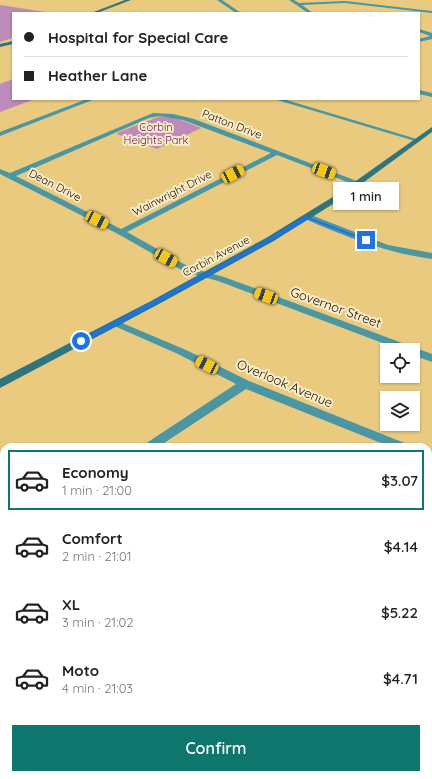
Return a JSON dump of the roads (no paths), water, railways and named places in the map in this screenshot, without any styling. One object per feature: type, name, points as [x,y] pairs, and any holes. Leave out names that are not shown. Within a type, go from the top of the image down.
[{"type":"main road","points":[[96,12],[129,0]]},
{"type":"main road","points":[[0,46],[12,42]]},
{"type":"main road","name":"Corbin Avenue","points":[[0,384],[205,275],[308,217],[358,183],[432,129]]},
{"type":"street","points":[[219,0],[237,12]]},
{"type":"street","points":[[291,0],[300,4],[310,12]]},
{"type":"street","points":[[300,4],[345,2],[432,12]]},
{"type":"street","points":[[420,30],[432,36]]},
{"type":"street","points":[[420,41],[432,36]]},
{"type":"street","points":[[420,92],[432,95]]},
{"type":"street","points":[[0,134],[89,100]]},
{"type":"street","points":[[280,100],[417,140]]},
{"type":"street","name":"Patton Drive","points":[[10,176],[158,114],[186,119],[358,183]]},
{"type":"street","name":"Wainwright Drive","points":[[121,232],[275,153]]},
{"type":"street","name":"Dean Drive","points":[[0,171],[121,232],[188,270],[205,275]]},
{"type":"street","points":[[308,217],[337,230],[411,254],[432,256]]},
{"type":"street","name":"Governor Street","points":[[205,275],[393,343]]},
{"type":"street","name":"Overlook Avenue","points":[[115,323],[182,352],[245,384],[391,443]]},
{"type":"street","name":"Governor Street","points":[[420,353],[432,358]]},
{"type":"street","points":[[155,443],[245,384]]},
{"type":"park label","name":"Corbin Heights Park","points":[[156,133]]}]
